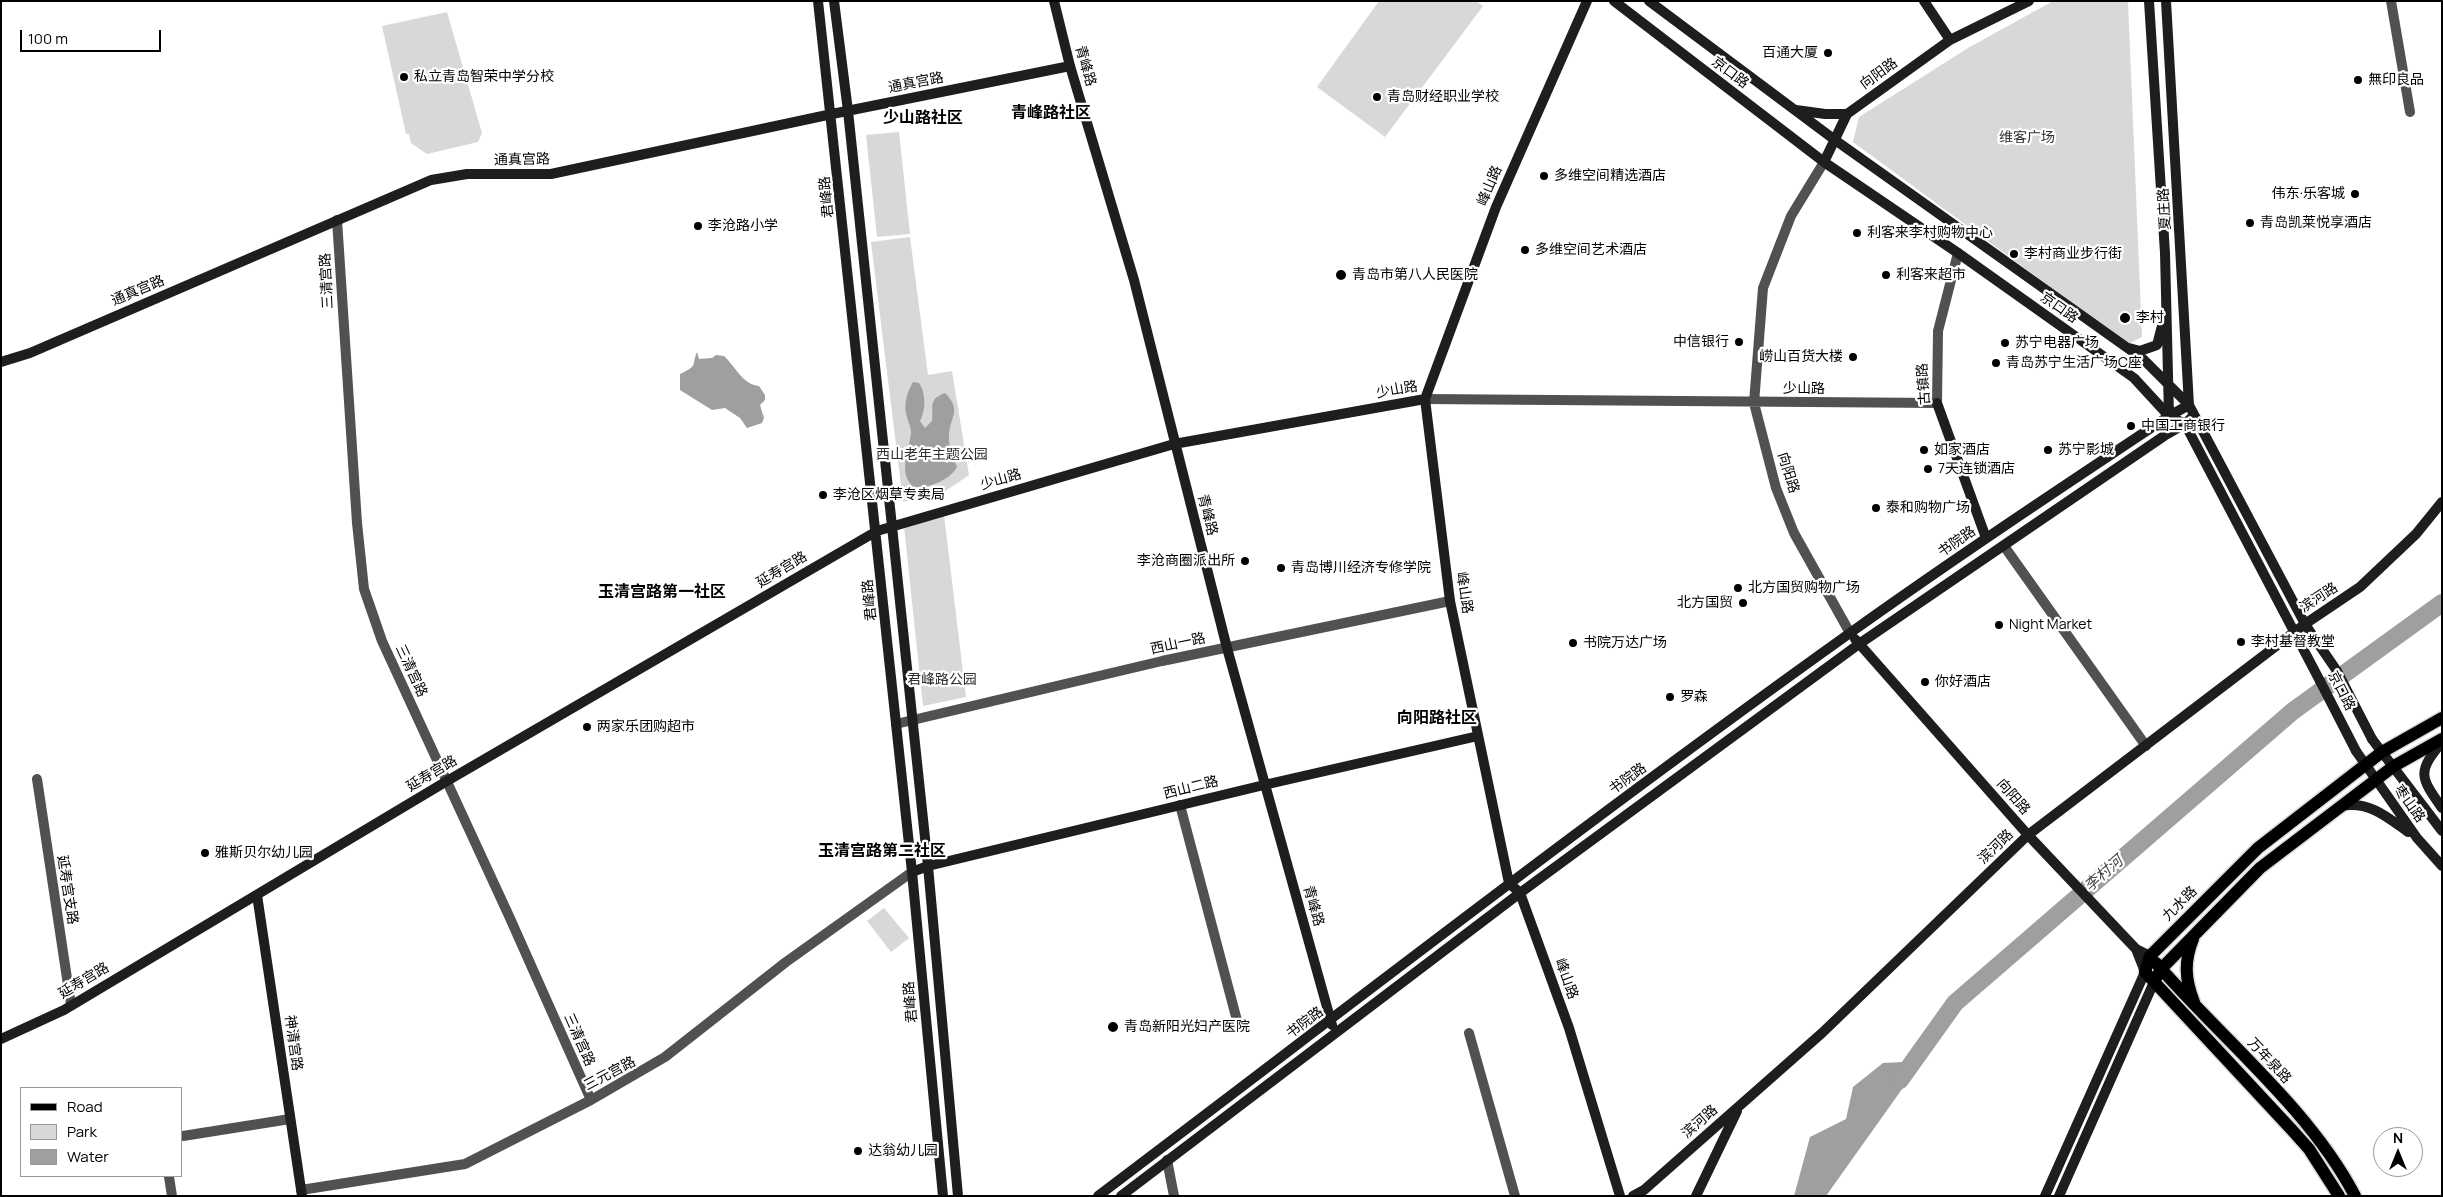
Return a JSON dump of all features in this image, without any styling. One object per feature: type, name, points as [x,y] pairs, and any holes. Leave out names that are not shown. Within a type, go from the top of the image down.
[{"type":"main road","name":"君峰路","points":[[818,1],[877,531],[943,1196]]},
{"type":"main road","points":[[834,1],[848,111],[928,866],[958,1196]]},
{"type":"main road","name":"青峰路","points":[[1054,1],[1070,66],[1134,280],[1227,648],[1334,1036]]},
{"type":"main road","name":"峰山路","points":[[1509,884],[1450,601],[1425,399],[1496,207],[1587,1]]},
{"type":"main road","name":"京口路","points":[[1614,1],[1824,162],[1958,253],[2134,378],[2170,416],[2185,424],[2364,765]]},
{"type":"main road","name":"京口路","points":[[1649,1],[1835,140],[2126,347],[2142,359],[2170,386],[2192,410],[2304,624],[2337,671],[2372,739],[2382,752]]},
{"type":"main road","points":[[1924,1],[1950,40]]},
{"type":"main road","name":"向阳路","points":[[1824,162],[1847,114],[1950,40],[2029,1]]},
{"type":"main road","name":"夏庄路","points":[[2149,1],[2167,309],[2170,416]]},
{"type":"main road","name":"夏庄路","points":[[2166,1],[2192,410]]},
{"type":"main road","name":"通真宫路","points":[[1,362],[30,353],[411,188],[454,174],[550,174],[1070,66]]},
{"type":"main road","points":[[1794,109],[1825,114],[1847,114]]},
{"type":"main road","points":[[2126,347],[2140,351],[2157,345],[2167,309]]},
{"type":"main road","name":"少山路","points":[[877,531],[892,525],[1174,444],[1425,399]]},
{"type":"main road","name":"古镇路","points":[[1937,403],[1986,538]]},
{"type":"main road","name":"书院路","points":[[1098,1196],[1509,884],[1850,633],[1986,538],[2170,416],[2192,410]]},
{"type":"main road","name":"书院路","points":[[1121,1196],[1520,893],[1859,644],[2164,436],[2185,424],[2192,410]]},
{"type":"main road","name":"滨河路","points":[[1633,1196],[1644,1190],[1822,1033],[2028,835],[2304,624],[2360,588],[2416,534],[2442,502]]},
{"type":"main road","name":"延寿宫路","points":[[1,1039],[26,1029],[71,1005],[447,781],[877,531]]},
{"type":"main road","name":"向阳路","points":[[1850,633],[2028,835],[2136,949],[2150,956]]},
{"type":"main road","name":"九水路","points":[[2045,1196],[2145,972],[2150,956],[2258,848],[2382,752],[2442,718]]},
{"type":"main road","name":"西山二路","points":[[912,872],[928,866],[1180,805],[1478,736]]},
{"type":"main road","points":[[2059,1196],[2161,969],[2260,868],[2394,766],[2442,740]]},
{"type":"main road","points":[[2442,740],[2427,760],[2423,771],[2426,786],[2442,808]]},
{"type":"main road","points":[[2382,752],[2394,766]]},
{"type":"main road","points":[[2364,765],[2375,780]]},
{"type":"main road","name":"枣山路","points":[[2394,766],[2442,831]]},
{"type":"main road","name":"枣山路","points":[[2375,780],[2417,838],[2442,866]]},
{"type":"main road","points":[[2341,806],[2358,804],[2382,812],[2417,838]]},
{"type":"main road","points":[[1509,884],[1520,893]]},
{"type":"main road","name":"峰山路","points":[[1520,893],[1569,1028],[1620,1196]]},
{"type":"main road","name":"神清宫路","points":[[257,895],[301,1193]]},
{"type":"main road","points":[[2195,933],[2189,948],[2186,969],[2188,988],[2196,1006]]},
{"type":"main road","name":"向阳路","points":[[2136,949],[2145,972]]},
{"type":"main road","name":"万年泉路","points":[[2150,956],[2304,1122],[2339,1169],[2355,1196]]},
{"type":"main road","points":[[2145,972],[2309,1149],[2340,1196]]},
{"type":"main road","points":[[1696,1196],[1740,1106]]},
{"type":"street","points":[[2391,1],[2410,112]]},
{"type":"street","name":"向阳路","points":[[1824,162],[1792,216],[1763,288],[1754,402],[1776,488],[1794,533],[1850,633]]},
{"type":"street","name":"三清宫路","points":[[337,220],[357,522],[364,589],[382,641],[591,1100]]},
{"type":"street","name":"古镇路","points":[[1937,403],[1938,331],[1958,253]]},
{"type":"street","name":"少山路","points":[[1425,399],[1937,403]]},
{"type":"street","points":[[2004,546],[2146,746]]},
{"type":"street","name":"西山一路","points":[[896,724],[1227,648],[1450,601]]},
{"type":"street","name":"延寿宫支路","points":[[36,779],[71,1005]]},
{"type":"street","points":[[1180,805],[1238,1028]]},
{"type":"street","name":"三元宫路","points":[[301,1193],[466,1164],[591,1100],[665,1057],[786,962],[912,872]]},
{"type":"street","points":[[1469,1033],[1516,1196]]},
{"type":"street","points":[[183,1136],[290,1119]]},
{"type":"street","points":[[1167,1160],[1174,1196]]},
{"type":"street","points":[[169,1177],[172,1196]]},
{"type":"green space","name":"青岛财经职业学校","points":[[1379,1],[1476,1],[1483,6],[1385,137],[1317,87]]},
{"type":"green space","name":"维客广场","points":[[2053,1],[2128,1],[2142,337],[2128,344],[1853,142],[1859,117],[1968,48]]},
{"type":"green space","points":[[447,12],[482,133],[478,142],[427,154],[411,143],[409,134],[406,134],[382,26]]},
{"type":"green space","points":[[899,132],[910,234],[877,237],[866,135]]},
{"type":"green space","name":"西山老年主题公园","points":[[910,237],[928,375],[952,371],[969,475],[941,494],[903,502],[871,242]]},
{"type":"green space","name":"君峰路公园","points":[[944,515],[966,697],[923,706],[904,526]]},
{"type":"green space","points":[[884,908],[909,938],[891,952],[867,921]]},
{"type":"water","points":[[697,352],[699,359],[712,358],[716,355],[724,356],[744,379],[753,385],[759,386],[765,395],[765,400],[760,405],[764,418],[762,423],[747,428],[740,418],[725,408],[712,410],[680,390],[680,374],[692,367]]},
{"type":"water","points":[[913,382],[919,383],[923,392],[924,407],[920,421],[925,428],[932,421],[932,404],[936,398],[945,393],[950,399],[954,414],[949,440],[957,467],[944,480],[915,488],[909,482],[905,469],[911,432],[906,413],[906,404],[907,395]]},
{"type":"water","points":[[1922,1061],[1826,1196],[1794,1196],[1810,1137],[1846,1119],[1853,1087],[1883,1063]]},
{"type":"waterway","name":"李村河","points":[[1900,1080],[1955,1003],[2293,711],[2442,603]]},
{"type":"place","name":"百通大厦","points":[[1828,53]]},
{"type":"place","name":"私立青岛智荣中学分校","points":[[404,77]]},
{"type":"place","name":"無印良品","points":[[2358,80]]},
{"type":"place","name":"青岛财经职业学校","points":[[1377,97]]},
{"type":"place","name":"多维空间精选酒店","points":[[1544,176]]},
{"type":"place","name":"伟东·乐客城","points":[[2355,194]]},
{"type":"place","name":"青岛凯莱悦享酒店","points":[[2250,223]]},
{"type":"place","name":"李沧路小学","points":[[698,226]]},
{"type":"place","name":"利客来李村购物中心","points":[[1857,233]]},
{"type":"place","name":"多维空间艺术酒店","points":[[1525,250]]},
{"type":"place","name":"李村商业步行街","points":[[2014,254]]},
{"type":"place","name":"青岛市第八人民医院","points":[[1341,275]]},
{"type":"place","name":"利客来超市","points":[[1886,275]]},
{"type":"place","name":"李村","points":[[2125,318]]},
{"type":"place","name":"中信银行","points":[[1739,342]]},
{"type":"place","name":"苏宁电器广场","points":[[2005,343]]},
{"type":"place","name":"崂山百货大楼","points":[[1853,357]]},
{"type":"place","name":"青岛苏宁生活广场C座","points":[[1996,363]]},
{"type":"place","name":"中国工商银行","points":[[2131,426]]},
{"type":"place","name":"如家酒店","points":[[1924,450]]},
{"type":"place","name":"苏宁影城","points":[[2048,450]]},
{"type":"place","name":"7天连锁酒店","points":[[1928,469]]},
{"type":"place","name":"李沧区烟草专卖局","points":[[823,495]]},
{"type":"place","name":"泰和购物广场","points":[[1876,508]]},
{"type":"place","name":"李沧商圈派出所","points":[[1245,561]]},
{"type":"place","name":"青岛博川经济专修学院","points":[[1281,568]]},
{"type":"place","name":"北方国贸购物广场","points":[[1738,588]]},
{"type":"place","name":"北方国贸","points":[[1743,603]]},
{"type":"place","name":"Night Market","points":[[1999,625]]},
{"type":"place","name":"李村基督教堂","points":[[2241,642]]},
{"type":"place","name":"书院万达广场","points":[[1573,643]]},
{"type":"place","name":"你好酒店","points":[[1925,682]]},
{"type":"place","name":"罗森","points":[[1670,697]]},
{"type":"place","name":"两家乐团购超市","points":[[587,727]]},
{"type":"place","name":"雅斯贝尔幼儿园","points":[[205,853]]},
{"type":"place","name":"青岛新阳光妇产医院","points":[[1113,1027]]},
{"type":"place","name":"达翁幼儿园","points":[[858,1151]]},
{"type":"district","name":"青峰路社区","points":[[1051,114]]},
{"type":"district","name":"少山路社区","points":[[923,119]]},
{"type":"district","name":"玉清宫路第一社区","points":[[662,593]]},
{"type":"district","name":"向阳路社区","points":[[1437,719]]},
{"type":"district","name":"玉清宫路第二社区","points":[[882,852]]}]
